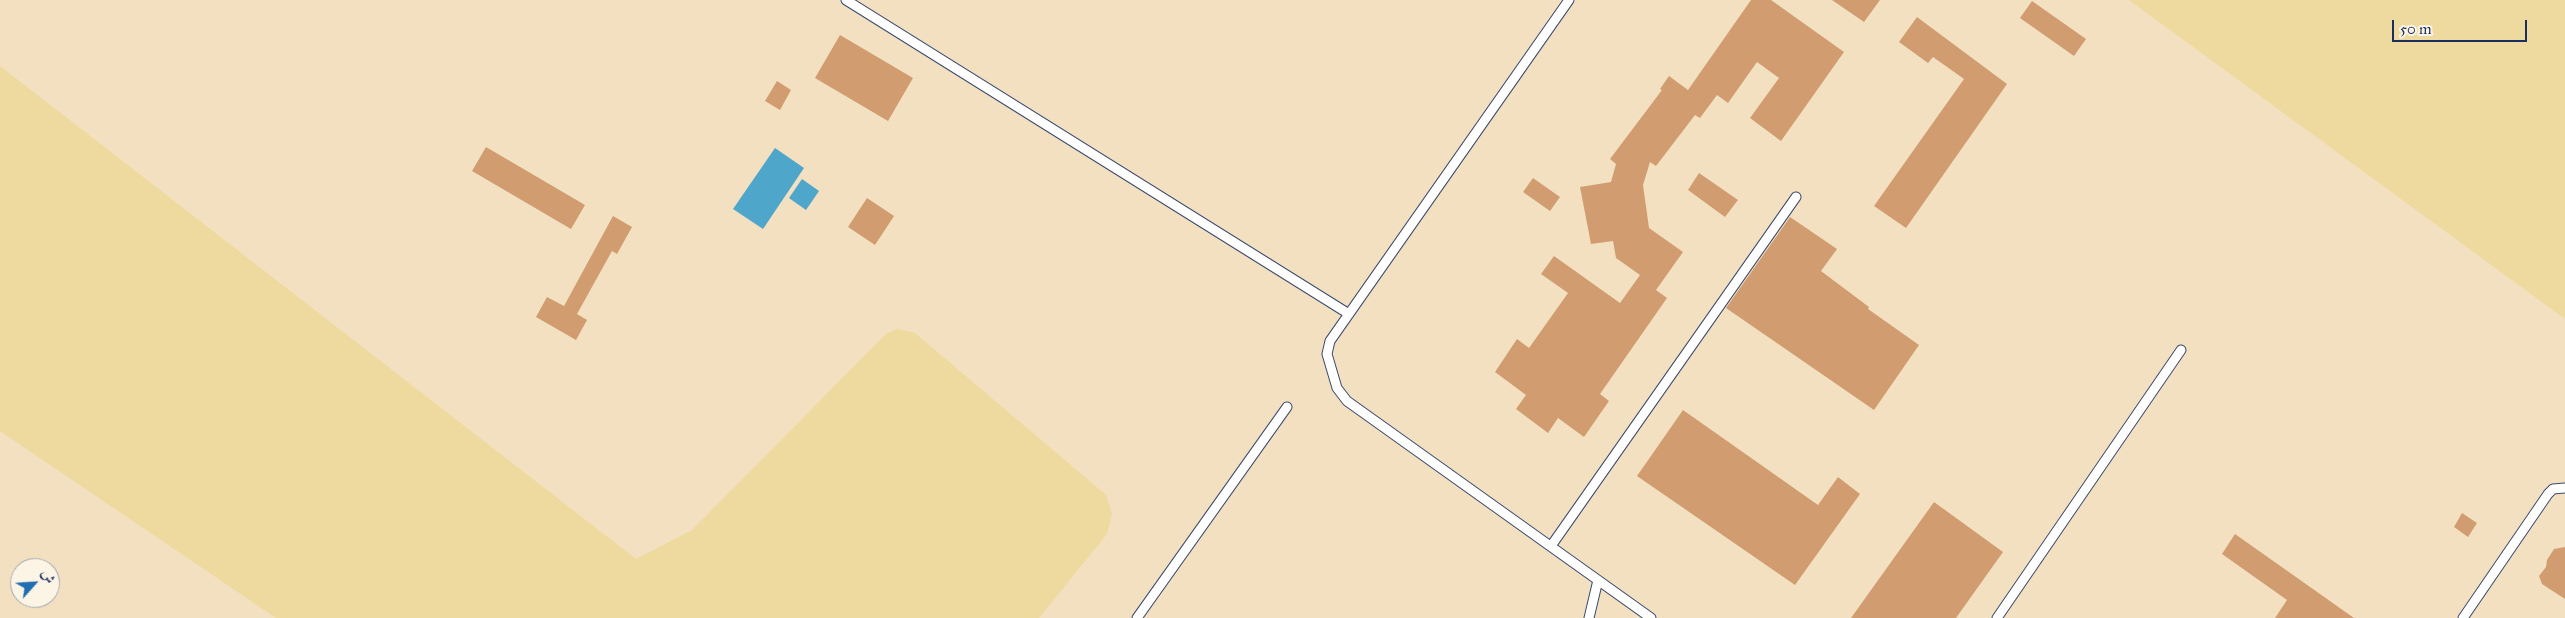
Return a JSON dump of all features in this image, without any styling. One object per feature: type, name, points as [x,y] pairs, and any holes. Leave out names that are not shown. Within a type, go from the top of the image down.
[{"type":"lane","points":[[846,0],[1349,314]]},
{"type":"lane","points":[[1569,0],[1330,341],[1327,354],[1337,388],[1347,401],[1652,618]]},
{"type":"lane","points":[[1550,546],[1796,197]]},
{"type":"lane","points":[[1997,618],[2181,350]]},
{"type":"lane","points":[[1137,618],[1287,406]]},
{"type":"lane","points":[[2463,618],[2548,494],[2560,487],[2565,488]]},
{"type":"lane","points":[[1590,618],[1598,580]]},
{"type":"sand","points":[[2129,0],[2565,0],[2565,319]]},
{"type":"sand","points":[[0,66],[636,559],[692,530],[886,334],[898,329],[915,333],[1106,495],[1112,514],[1107,534],[1039,618],[276,618],[0,431]]},
{"type":"water","points":[[775,148],[804,168],[763,229],[733,209]]},
{"type":"water","points":[[802,179],[819,191],[806,210],[789,198]]},
{"type":"building","points":[[1751,0],[1771,0],[1844,52],[1781,141],[1750,118],[1779,78],[1757,62],[1728,103],[1717,95],[1700,118],[1695,115],[1656,166],[1650,162],[1643,185],[1649,228],[1683,252],[1656,290],[1667,298],[1600,394],[1609,401],[1584,437],[1558,418],[1548,433],[1516,409],[1526,395],[1495,372],[1517,339],[1529,348],[1568,293],[1541,274],[1554,256],[1620,303],[1640,275],[1616,258],[1613,241],[1591,244],[1580,187],[1611,182],[1616,164],[1610,159],[1662,90],[1660,89],[1669,76],[1688,90]]},
{"type":"building","points":[[1832,0],[1880,0],[1864,22]]},
{"type":"building","points":[[2032,1],[2086,39],[2074,56],[2020,18]]},
{"type":"building","points":[[1917,17],[2007,84],[1906,228],[1874,206],[1964,79],[1933,57],[1928,63],[1899,42]]},
{"type":"building","points":[[840,35],[913,78],[888,121],[815,78]]},
{"type":"building","points":[[777,81],[791,90],[780,110],[765,101]]},
{"type":"building","points":[[486,147],[585,205],[571,229],[472,171]]},
{"type":"building","points":[[1699,173],[1738,200],[1725,217],[1688,190]]},
{"type":"building","points":[[1533,178],[1560,197],[1550,211],[1523,192]]},
{"type":"building","points":[[867,198],[894,216],[875,245],[848,227]]},
{"type":"building","points":[[613,216],[632,227],[617,254],[612,251],[577,314],[587,320],[576,340],[536,317],[547,297],[564,306]]},
{"type":"building","points":[[1790,217],[1837,249],[1821,271],[1869,307],[1868,309],[1919,345],[1874,410],[1726,308]]},
{"type":"building","points":[[1683,410],[1818,505],[1838,477],[1860,494],[1795,585],[1637,476]]},
{"type":"building","points":[[1934,502],[2003,552],[1956,618],[1851,618]]},
{"type":"building","points":[[2462,513],[2477,523],[2468,537],[2454,527]]},
{"type":"building","points":[[2235,534],[2354,618],[2275,618],[2287,600],[2222,554]]},
{"type":"building","points":[[2565,547],[2565,599],[2542,584],[2539,576],[2546,567],[2547,560],[2554,549]]}]
